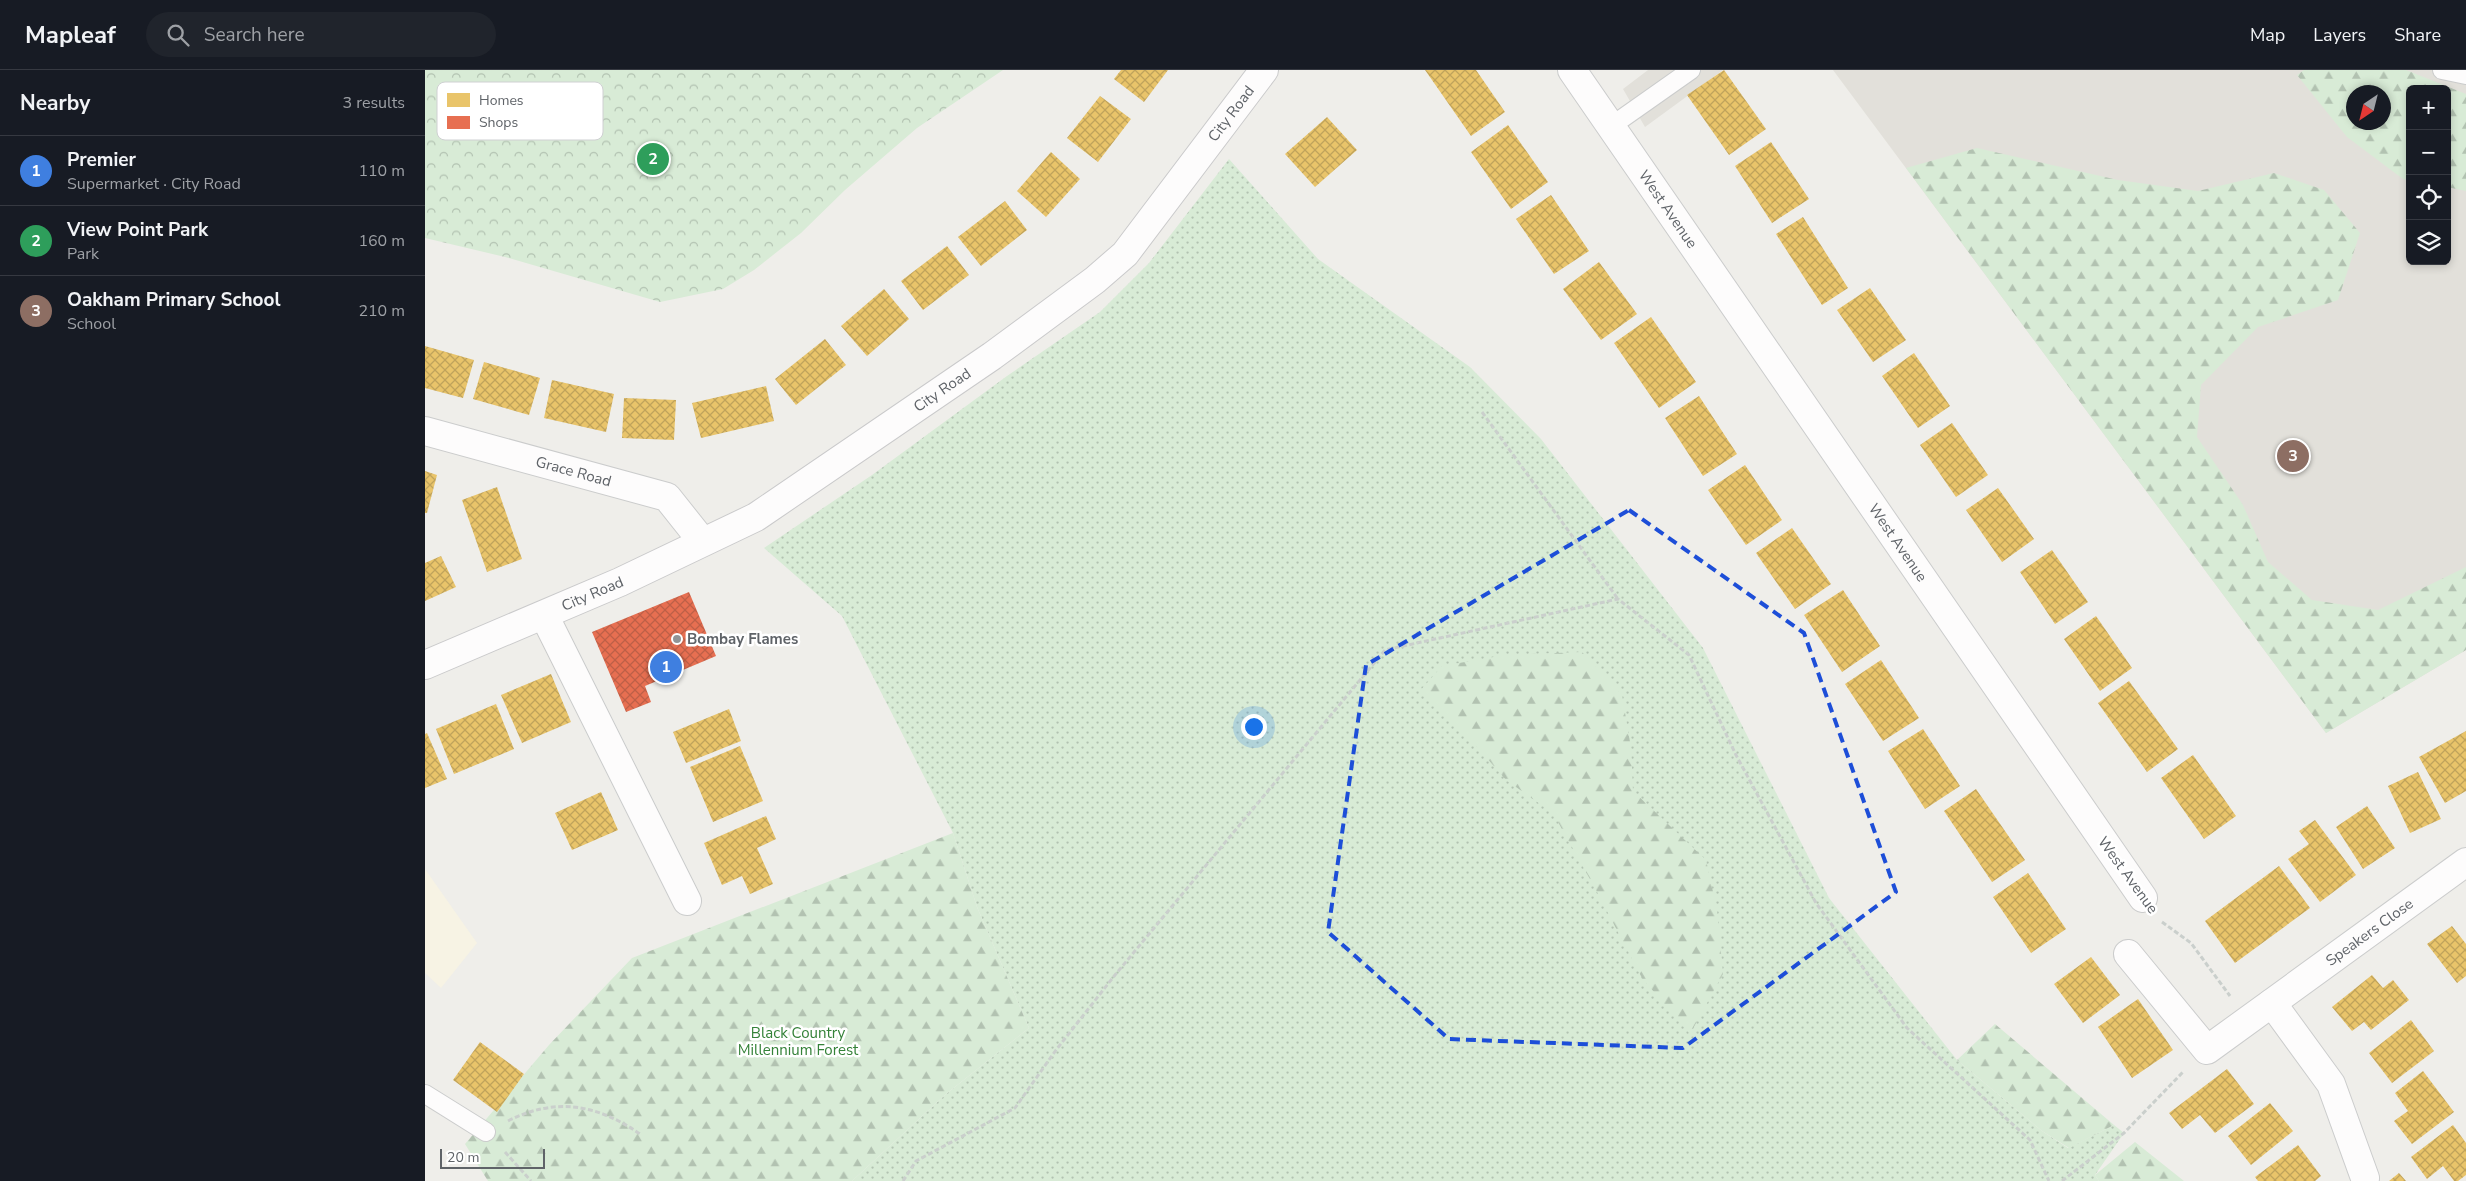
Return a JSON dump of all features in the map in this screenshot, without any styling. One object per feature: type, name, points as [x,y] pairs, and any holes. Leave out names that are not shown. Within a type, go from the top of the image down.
[{"type":"street","name":"City Road","points":[[425,665],[620,582],[757,517],[992,356],[1125,254],[1264,70]]},
{"type":"street","name":"West Avenue","points":[[1572,70],[2143,898]]},
{"type":"street","name":"Grace Road","points":[[425,431],[667,497],[703,541]]},
{"type":"street","name":"City Road","points":[[544,615],[687,901]]},
{"type":"street","name":"Speakers Close","points":[[2128,954],[2207,1050],[2466,862]]},
{"type":"street","points":[[2272,1003],[2331,1084],[2365,1178]]},
{"type":"lane","points":[[1610,127],[1691,70]]},
{"type":"lane","points":[[2442,70],[2466,75]]},
{"type":"lane","points":[[425,1094],[486,1132]]},
{"type":"path","points":[[1482,412],[1618,599],[1689,654],[1735,754],[1816,903],[1907,1028],[2030,1140],[2049,1181]]},
{"type":"path","points":[[903,1181],[917,1161],[1015,1108],[1056,1050],[1115,975],[1385,650],[1618,599]]},
{"type":"path","name":"West Avenue","points":[[2143,898],[2162,922],[2191,943],[2236,1003]]},
{"type":"path","points":[[2062,1181],[2124,1133],[2185,1071]]},
{"type":"path","points":[[531,1181],[486,1132],[523,1114],[545,1107],[563,1105],[593,1110],[625,1123],[640,1134]]},
{"type":"highlighted area","points":[[1629,510],[1804,633],[1896,892],[1683,1048],[1449,1039],[1328,932],[1366,665]]},
{"type":"shaded area","points":[[1648,70],[1723,70],[1645,127],[1623,89]]},
{"type":"shaded area","points":[[1833,70],[2466,70],[2466,650],[2326,733]]},
{"type":"shaded area","points":[[425,869],[477,943],[441,988],[425,973]]},
{"type":"green space","points":[[425,70],[1003,70],[917,128],[845,190],[801,233],[754,270],[723,289],[660,302],[505,257],[425,238]]},
{"type":"green space","points":[[2304,70],[2406,70],[2444,85],[2406,85],[2406,179],[2347,137],[2297,75]]},
{"type":"green space","points":[[2451,88],[2466,94],[2466,191],[2451,188]]},
{"type":"green space","points":[[1977,148],[2118,180],[2198,191],[2274,173],[2324,190],[2360,233],[2338,300],[2258,327],[2201,385],[2197,437],[2243,505],[2268,562],[2312,600],[2378,610],[2466,567],[2466,650],[2326,733],[1906,168]]},
{"type":"green space","points":[[1229,159],[1318,259],[1470,367],[1541,439],[1703,648],[1829,898],[1957,1060],[2042,1131],[2068,1148],[2114,1125],[2124,1133],[2095,1175],[2099,1181],[852,1181],[946,1094],[1029,1028],[977,907],[953,833],[842,616],[764,548],[872,475],[1007,376],[1100,312],[1149,263]]},
{"type":"green space","points":[[1582,652],[1622,695],[1631,748],[1633,791],[1706,860],[1717,910],[1723,974],[1690,1034],[1642,978],[1553,813],[1506,780],[1465,733],[1419,692],[1442,666],[1505,655]]},
{"type":"green space","name":"Black Country Millennium Forest","points":[[953,833],[977,907],[1029,1028],[946,1094],[852,1181],[488,1181],[465,1144],[549,1045],[632,958]]},
{"type":"green space","points":[[1995,1024],[2114,1125],[2069,1148],[2042,1131],[1957,1060]]},
{"type":"green space","points":[[2135,1142],[2184,1181],[2099,1181],[2095,1175]]},
{"type":"building: Homes","points":[[1121,70],[1168,70],[1144,102],[1114,79]]},
{"type":"building: Homes","points":[[1425,70],[1476,70],[1505,112],[1471,136]]},
{"type":"building: Homes","points":[[1724,70],[1766,129],[1729,155],[1687,95]]},
{"type":"building: Homes","points":[[1100,96],[1131,119],[1098,162],[1067,138]]},
{"type":"building: Homes","points":[[1327,117],[1357,150],[1315,187],[1285,154]]},
{"type":"building: Homes","points":[[1508,125],[1548,182],[1511,209],[1471,152]]},
{"type":"building: Homes","points":[[1771,142],[1809,199],[1772,223],[1735,166]]},
{"type":"building: Homes","points":[[1051,152],[1080,179],[1046,217],[1017,191]]},
{"type":"building: Homes","points":[[1551,195],[1589,251],[1554,274],[1516,219]]},
{"type":"building: Homes","points":[[1005,201],[1027,230],[981,266],[958,237]]},
{"type":"building: Homes","points":[[1803,217],[1848,288],[1822,305],[1776,234]]},
{"type":"building: Homes","points":[[947,246],[969,275],[923,310],[901,281]]},
{"type":"building: Homes","points":[[1599,262],[1637,314],[1601,340],[1563,289]]},
{"type":"building: Homes","points":[[1870,288],[1906,340],[1873,362],[1837,310]]},
{"type":"building: Homes","points":[[884,289],[909,319],[867,356],[841,326]]},
{"type":"building: Homes","points":[[1651,317],[1696,382],[1659,408],[1614,343]]},
{"type":"building: Homes","points":[[825,339],[846,365],[796,405],[775,379]]},
{"type":"building: Homes","points":[[425,346],[474,360],[463,398],[425,388]]},
{"type":"building: Homes","points":[[1914,353],[1950,406],[1918,428],[1882,376]]},
{"type":"building: Homes","points":[[484,362],[540,378],[529,415],[473,399]]},
{"type":"building: Homes","points":[[552,380],[614,394],[606,432],[544,418]]},
{"type":"building: Homes","points":[[766,386],[774,421],[701,438],[692,403]]},
{"type":"building: Homes","points":[[1699,396],[1737,454],[1703,476],[1665,418]]},
{"type":"building: Homes","points":[[624,398],[676,400],[674,440],[622,438]]},
{"type":"building: Homes","points":[[1952,423],[1988,475],[1956,497],[1920,445]]},
{"type":"building: Homes","points":[[1745,465],[1782,520],[1746,545],[1708,490]]},
{"type":"building: Homes","points":[[425,471],[437,475],[427,513],[425,513]]},
{"type":"building: Homes","points":[[497,487],[522,559],[487,572],[462,500]]},
{"type":"building: Homes","points":[[1998,488],[2034,539],[2002,562],[1966,510]]},
{"type":"building: Homes","points":[[1792,528],[1831,584],[1795,609],[1756,553]]},
{"type":"building: Homes","points":[[2052,550],[2088,602],[2055,624],[2020,572]]},
{"type":"building: Homes","points":[[441,556],[456,587],[425,601],[425,563]]},
{"type":"building: Homes","points":[[1843,590],[1880,646],[1842,672],[1804,615]]},
{"type":"building: Homes","points":[[2096,616],[2132,668],[2100,691],[2064,639]]},
{"type":"building: Homes","points":[[1881,660],[1919,718],[1883,741],[1845,684]]},
{"type":"building: Homes","points":[[551,674],[571,722],[522,743],[501,695]]},
{"type":"building: Homes","points":[[2129,681],[2178,749],[2147,772],[2098,703]]},
{"type":"building: Homes","points":[[496,704],[514,749],[454,774],[436,729]]},
{"type":"building: Homes","points":[[729,709],[741,741],[686,763],[673,732]]},
{"type":"building: Homes","points":[[1923,729],[1960,786],[1925,809],[1888,751]]},
{"type":"building: Homes","points":[[2466,731],[2466,791],[2445,803],[2419,757]]},
{"type":"building: Homes","points":[[427,733],[447,779],[425,788],[425,734]]},
{"type":"building: Homes","points":[[740,746],[763,801],[713,822],[690,767]]},
{"type":"building: Homes","points":[[2193,755],[2236,816],[2204,839],[2161,778]]},
{"type":"building: Homes","points":[[2418,772],[2441,819],[2410,833],[2388,786]]},
{"type":"building: Homes","points":[[1976,789],[2025,860],[1992,882],[1944,811]]},
{"type":"building: Homes","points":[[601,792],[618,830],[572,850],[555,813]]},
{"type":"building: Homes","points":[[2367,806],[2395,848],[2363,869],[2336,827]]},
{"type":"building: Homes","points":[[766,816],[776,839],[757,848],[773,884],[750,894],[742,876],[722,885],[704,843]]},
{"type":"building: Homes","points":[[2315,820],[2356,875],[2320,902],[2288,859],[2309,844],[2299,831]]},
{"type":"building: Homes","points":[[2279,866],[2310,908],[2235,963],[2205,921]]},
{"type":"building: Homes","points":[[2028,873],[2066,929],[2031,953],[1993,897]]},
{"type":"building: Homes","points":[[2452,926],[2466,944],[2466,976],[2457,983],[2427,944]]},
{"type":"building: Homes","points":[[2091,957],[2120,995],[2083,1023],[2054,984]]},
{"type":"building: Homes","points":[[2372,975],[2383,988],[2393,980],[2409,1000],[2371,1030],[2364,1022],[2352,1031],[2332,1007]]},
{"type":"building: Homes","points":[[2138,999],[2173,1050],[2132,1078],[2098,1027]]},
{"type":"building: Homes","points":[[2411,1020],[2434,1051],[2392,1083],[2369,1053]]},
{"type":"building: Homes","points":[[480,1042],[524,1074],[497,1112],[453,1080]]},
{"type":"building: Homes","points":[[2227,1069],[2254,1104],[2215,1133],[2200,1115],[2182,1129],[2169,1113]]},
{"type":"building: Homes","points":[[2423,1071],[2454,1112],[2412,1144],[2394,1121],[2408,1111],[2395,1093]]},
{"type":"building: Homes","points":[[2270,1103],[2293,1131],[2251,1165],[2228,1136]]},
{"type":"building: Homes","points":[[2453,1125],[2466,1143],[2466,1175],[2458,1181],[2454,1181],[2443,1166],[2427,1179],[2411,1157]]},
{"type":"building: Homes","points":[[2298,1145],[2321,1176],[2315,1181],[2258,1181],[2255,1177]]},
{"type":"building: Homes","points":[[2399,1173],[2406,1181],[2389,1181]]},
{"type":"building: Shops","points":[[689,592],[716,656],[645,686],[651,702],[626,712],[592,632]]},
{"type":"place","name":"View Point Park","points":[[653,159]]},
{"type":"place","name":"Oakham Primary School","points":[[2293,456]]},
{"type":"place","name":"Bombay Flames","points":[[677,639]]},
{"type":"place","name":"Premier","points":[[666,667]]}]
